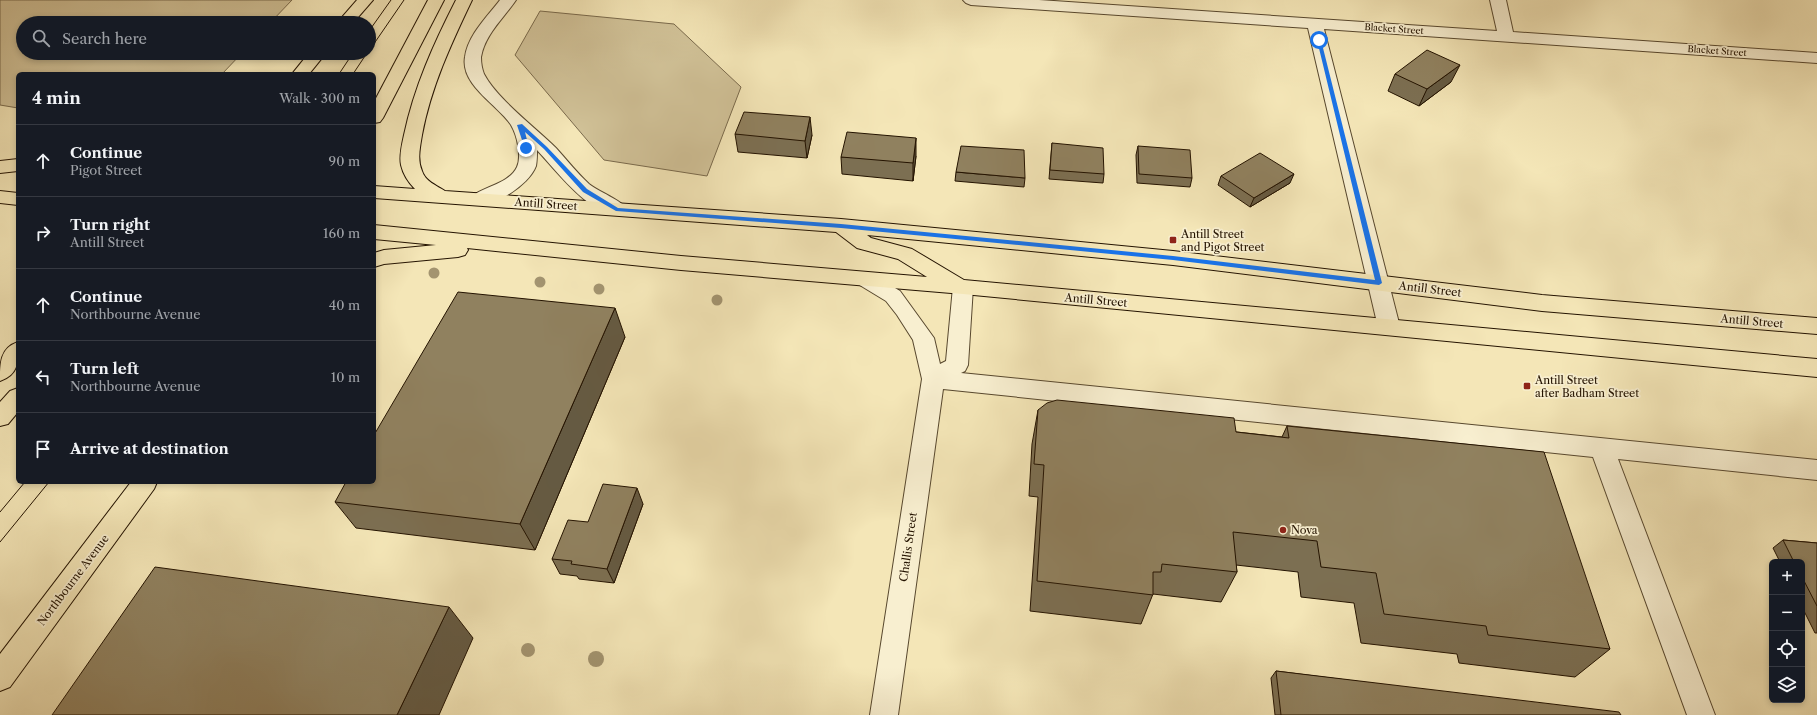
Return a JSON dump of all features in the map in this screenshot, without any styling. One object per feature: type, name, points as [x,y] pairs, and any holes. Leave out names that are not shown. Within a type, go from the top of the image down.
[{"type":"main road","points":[[351,16],[365,0]]},
{"type":"main road","points":[[376,114],[436,0]]},
{"type":"main road","points":[[441,197],[420,183],[410,168],[411,150],[416,118],[423,92],[435,61],[464,0]]},
{"type":"main road","points":[[302,72],[312,60]]},
{"type":"main road","points":[[0,167],[16,165]]},
{"type":"main road","points":[[0,167],[16,170]]},
{"type":"main road","name":"Antill Street","points":[[376,192],[841,226],[1173,258],[1542,303],[1817,326]]},
{"type":"main road","points":[[0,197],[16,199]]},
{"type":"main road","points":[[841,226],[864,243],[905,254],[963,287]]},
{"type":"main road","name":"Antill Street","points":[[376,232],[1817,368]]},
{"type":"main road","points":[[376,259],[384,257],[509,245]]},
{"type":"main road","points":[[0,372],[16,352]]},
{"type":"main road","points":[[0,417],[16,399]]},
{"type":"main road","name":"Northbourne Avenue","points":[[0,677],[144,484]]},
{"type":"street","points":[[508,0],[483,35],[473,58],[473,68],[478,79],[520,125],[545,148],[585,190],[616,209]]},
{"type":"street","name":"Blacket Street","points":[[971,0],[1146,6],[1315,24],[1817,58]]},
{"type":"street","points":[[1498,0],[1506,37]]},
{"type":"street","points":[[1315,24],[1389,327]]},
{"type":"street","points":[[480,199],[494,195],[505,189],[526,167],[528,159],[520,125]]},
{"type":"street","name":"Challis Street","points":[[865,279],[893,296],[904,310],[923,338],[933,379],[884,715]]},
{"type":"street","points":[[933,379],[957,365],[963,287]]},
{"type":"street","points":[[933,379],[1817,470]]},
{"type":"street","points":[[1601,448],[1701,715]]},
{"type":"shaded area","points":[[0,0],[292,0],[277,16],[16,16],[16,60],[235,60],[224,72],[16,72],[16,108],[0,105]]},
{"type":"shaded area","points":[[540,11],[674,24],[741,87],[707,176],[604,160],[515,55]]},
{"type":"building","points":[[1427,50],[1460,65],[1427,89],[1395,74]]},
{"type":"building","points":[[744,112],[810,117],[805,141],[735,134]]},
{"type":"building","points":[[847,132],[916,138],[913,163],[841,157]]},
{"type":"building","points":[[1052,143],[1103,148],[1104,174],[1050,170]]},
{"type":"building","points":[[961,146],[1024,150],[1025,178],[956,172]]},
{"type":"building","points":[[1138,146],[1190,150],[1192,178],[1139,174]]},
{"type":"building","points":[[1260,153],[1294,174],[1254,198],[1221,176]]},
{"type":"building","points":[[458,292],[615,308],[520,524],[335,502],[345,484],[376,484],[376,432]]},
{"type":"building","name":"Nova","points":[[1057,400],[1234,418],[1236,432],[1289,438],[1287,426],[1544,452],[1610,649],[1488,635],[1486,626],[1384,614],[1376,573],[1321,567],[1317,541],[1233,532],[1237,572],[1162,564],[1161,572],[1153,572],[1153,595],[1037,581],[1044,465],[1034,464],[1038,410],[1047,403]]},
{"type":"building","points":[[603,484],[637,488],[607,569],[571,564],[572,561],[552,559],[568,520],[588,522]]},
{"type":"building","points":[[1783,540],[1817,543],[1817,606],[1805,583],[1805,559],[1792,559]]},
{"type":"building","points":[[155,567],[449,607],[397,715],[52,715]]},
{"type":"building","points":[[1276,671],[1619,712],[1621,715],[1281,715]]},
{"type":"tram line","points":[[376,21],[391,0]]},
{"type":"tram line","points":[[376,41],[404,0]]},
{"type":"tram line","points":[[340,72],[348,60]]},
{"type":"tram line","points":[[354,72],[362,60]]},
{"type":"tram line","points":[[0,512],[23,484]]},
{"type":"tram line","points":[[0,542],[47,484]]},
{"type":"place","name":"Antill Street and Pigot Street","points":[[1173,240]]},
{"type":"place","name":"Antill Street after Badham Street","points":[[1527,386]]},
{"type":"place","name":"Nova","points":[[1283,530]]},
{"type":"route","points":[[526,148],[520,125],[545,148],[585,190],[599,200],[616,209],[841,226],[1173,258],[1379,283],[1319,40]]}]
